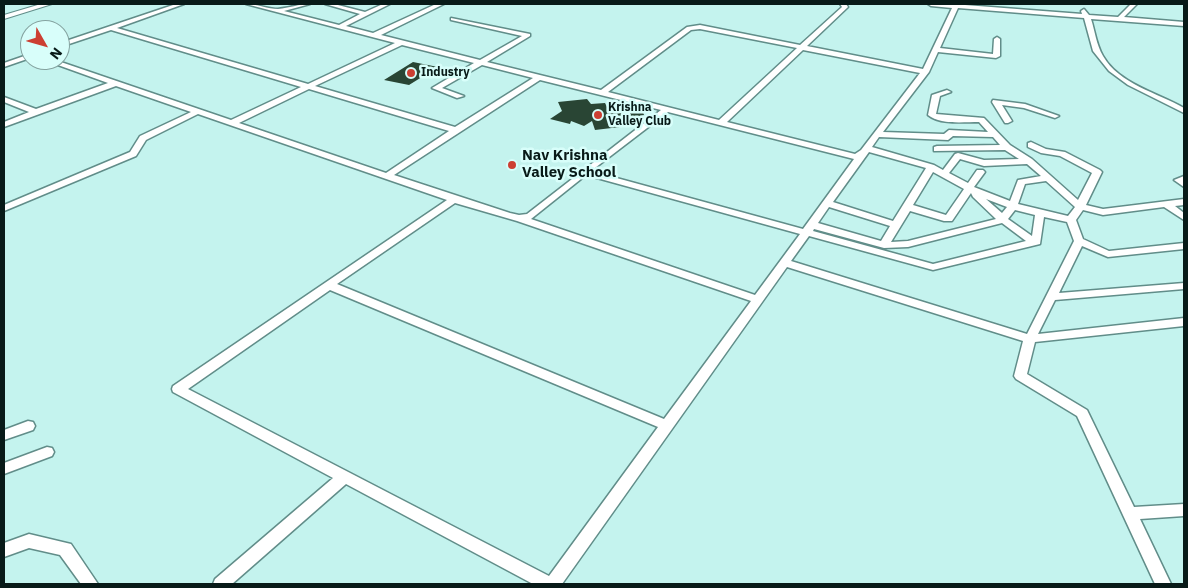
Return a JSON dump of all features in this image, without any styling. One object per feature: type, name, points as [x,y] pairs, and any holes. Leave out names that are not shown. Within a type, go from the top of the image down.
[{"type":"main road","points":[[4,17],[48,4]]},
{"type":"street","points":[[70,42],[181,4]]},
{"type":"street","points":[[249,4],[857,157],[868,150],[931,167],[970,189],[1013,206],[1071,220]]},
{"type":"street","points":[[277,11],[307,4]]},
{"type":"street","points":[[328,4],[366,14]]},
{"type":"street","points":[[339,27],[387,4]]},
{"type":"street","points":[[373,36],[441,4]]},
{"type":"street","points":[[722,122],[845,7],[843,4]]},
{"type":"street","points":[[932,4],[980,6],[1026,12],[1184,24]]},
{"type":"street","points":[[1006,4],[1026,12]]},
{"type":"street","points":[[1033,4],[1036,12]]},
{"type":"street","points":[[1119,19],[1134,4]]},
{"type":"street","points":[[553,584],[868,150],[877,134],[925,72],[956,6]]},
{"type":"street","points":[[1126,12],[1082,8],[1087,16],[1101,60],[1137,88],[1170,102],[1184,111]]},
{"type":"street","points":[[453,19],[528,35],[436,88],[460,96]]},
{"type":"street","points":[[602,93],[689,28],[700,27],[925,72]]},
{"type":"street","points":[[111,28],[456,130]]},
{"type":"street","points":[[935,50],[996,56],[997,39]]},
{"type":"street","points":[[231,123],[400,43]]},
{"type":"street","points":[[4,65],[20,59]]},
{"type":"street","points":[[70,67],[454,199],[519,218],[759,300]]},
{"type":"street","points":[[388,176],[539,77]]},
{"type":"street","points":[[4,125],[116,83]]},
{"type":"street","points":[[932,115],[936,95],[947,92]]},
{"type":"street","points":[[4,99],[36,112]]},
{"type":"street","points":[[1008,121],[996,102],[1024,106],[1055,116]]},
{"type":"street","points":[[519,218],[535,214],[584,172],[667,108]]},
{"type":"street","points":[[4,208],[132,154],[143,138],[198,111]]},
{"type":"street","points":[[932,115],[949,133],[996,135]]},
{"type":"street","points":[[932,115],[940,118],[981,120],[1007,146],[1029,161],[1080,207],[1104,212],[1184,202]]},
{"type":"street","points":[[877,134],[948,137],[949,133]]},
{"type":"street","points":[[1031,145],[1044,151],[1062,154],[1097,172],[1080,207],[1071,220]]},
{"type":"street","points":[[1007,146],[933,148],[984,163],[1029,161]]},
{"type":"street","points":[[944,174],[958,156]]},
{"type":"street","points":[[884,245],[931,167]]},
{"type":"street","points":[[584,172],[810,229],[884,245],[908,244],[1002,220],[1013,206],[1021,182],[1048,178]]},
{"type":"street","points":[[908,207],[948,219],[980,172]]},
{"type":"street","points":[[1184,179],[1179,180],[1184,184]]},
{"type":"street","points":[[970,189],[1002,220],[1033,242]]},
{"type":"street","points":[[454,199],[178,389],[548,584]]},
{"type":"street","points":[[828,204],[896,224]]},
{"type":"street","points":[[1166,204],[1184,217]]},
{"type":"street","points":[[810,229],[933,267],[1036,242],[1040,213]]},
{"type":"street","points":[[1071,220],[1079,241],[1108,254],[1184,246]]},
{"type":"street","points":[[1079,241],[1030,339],[1020,376],[1082,413],[1163,584]]},
{"type":"street","points":[[785,263],[1030,339],[1184,322]]},
{"type":"street","points":[[329,285],[668,426]]},
{"type":"street","points":[[1051,297],[1184,286]]},
{"type":"street","points":[[4,435],[28,426]]},
{"type":"street","points":[[4,470],[47,452]]},
{"type":"street","points":[[221,584],[344,477]]},
{"type":"street","points":[[1130,513],[1184,510]]},
{"type":"street","points":[[4,550],[29,541],[65,549],[90,584]]},
{"type":"building","name":"Industry","points":[[413,62],[438,67],[409,85],[384,80]]},
{"type":"building","name":"Krishna Valley Club","points":[[587,99],[591,104],[605,103],[607,107],[625,106],[629,112],[643,112],[644,115],[627,119],[630,124],[595,130],[592,121],[584,126],[571,121],[570,124],[550,119],[562,111],[558,102]]},
{"type":"place","name":"Industry","points":[[411,73]]},
{"type":"place","name":"Krishna Valley Club","points":[[598,115]]},
{"type":"place","name":"Nav Krishna Valley School","points":[[512,165]]}]
